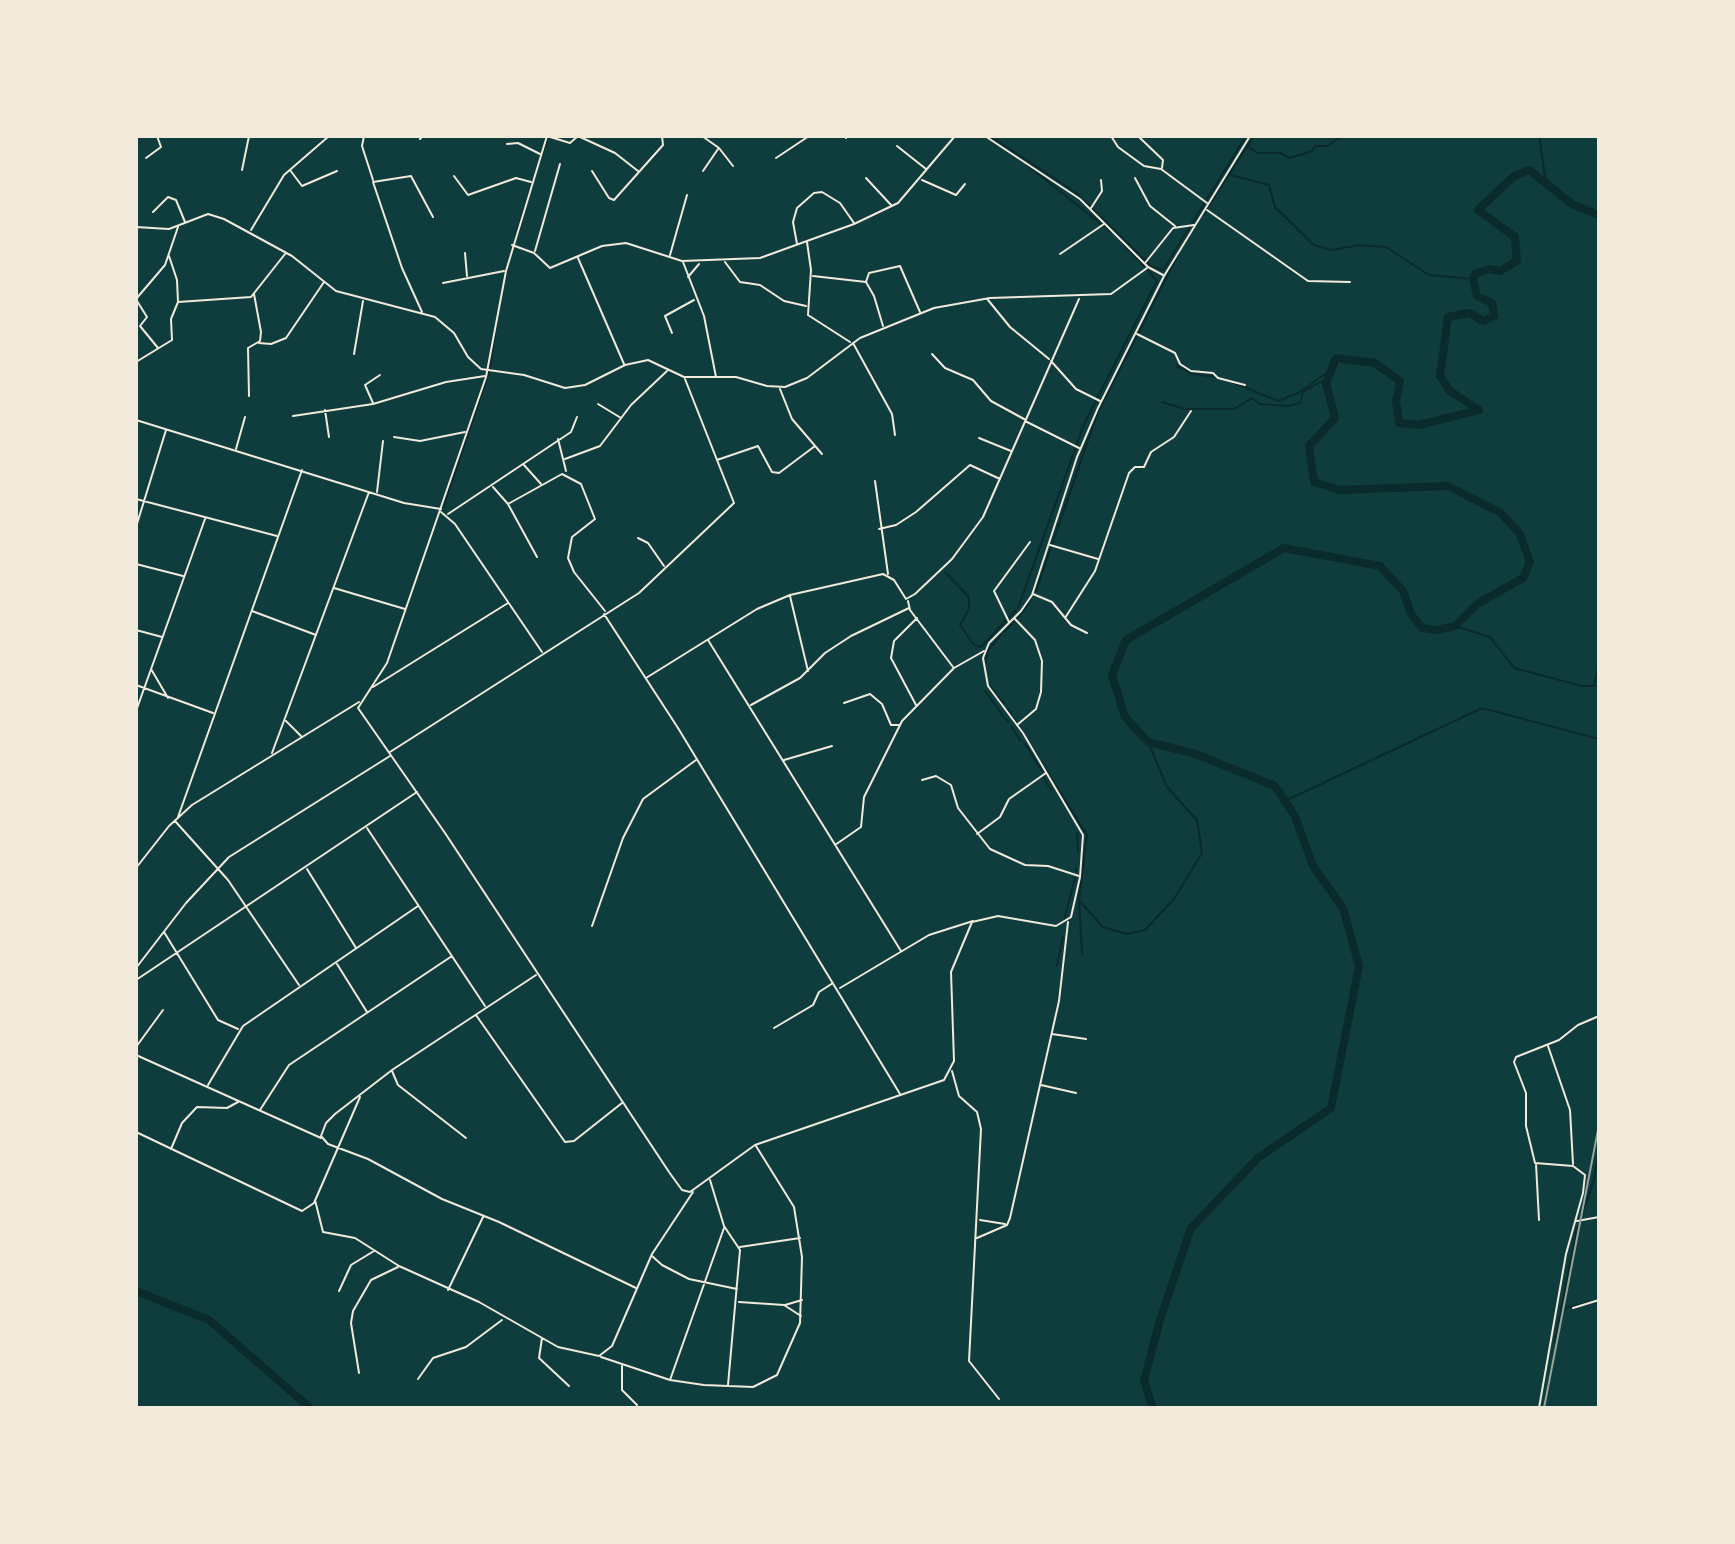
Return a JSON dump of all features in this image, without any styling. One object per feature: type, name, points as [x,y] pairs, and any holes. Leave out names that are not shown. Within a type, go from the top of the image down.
[{"type":"street","points":[[146,158],[161,147],[157,136]]},
{"type":"street","points":[[242,170],[249,136]]},
{"type":"street","points":[[250,231],[289,169],[329,136]]},
{"type":"street","points":[[364,136],[362,146],[373,182],[402,268],[422,313]]},
{"type":"street","points":[[136,868],[174,820],[272,753],[359,702],[373,687],[387,663],[488,372],[512,245],[546,136],[570,143],[578,136],[615,153],[639,171]]},
{"type":"street","points":[[592,171],[611,200],[663,145],[662,136]]},
{"type":"street","points":[[702,136],[719,148],[733,166]]},
{"type":"street","points":[[776,158],[809,136]]},
{"type":"street","points":[[512,245],[534,253],[550,268],[602,246],[626,243],[682,261],[760,258],[807,242],[824,232],[854,224],[892,206],[921,180],[955,136]]},
{"type":"street","points":[[985,136],[1047,174],[1090,209],[1148,267],[1164,276]]},
{"type":"street","points":[[1111,136],[1118,147],[1144,166],[1161,169],[1208,204]]},
{"type":"street","points":[[835,845],[861,827],[864,797],[900,725],[954,668],[985,651],[1032,593],[1081,449],[1101,401],[1164,276],[1250,136]]},
{"type":"street","points":[[1139,137],[1163,160],[1161,169]]},
{"type":"street","points":[[507,144],[518,143],[541,154]]},
{"type":"street","points":[[897,146],[927,169]]},
{"type":"street","points":[[703,171],[719,148]]},
{"type":"street","points":[[534,253],[560,164]]},
{"type":"street","points":[[289,169],[302,186],[337,171]]},
{"type":"street","points":[[373,182],[411,176],[433,217]]},
{"type":"street","points":[[454,176],[468,195],[516,178],[532,183]]},
{"type":"street","points":[[866,178],[892,206]]},
{"type":"street","points":[[1135,178],[1150,206],[1176,227]]},
{"type":"street","points":[[921,180],[949,194],[959,194],[965,184]]},
{"type":"street","points":[[1090,209],[1102,191],[1101,180]]},
{"type":"street","points":[[797,245],[793,222],[797,208],[814,193],[822,192],[840,203],[854,224]]},
{"type":"street","points":[[670,256],[687,195]]},
{"type":"street","points":[[153,212],[168,197],[176,200],[185,222]]},
{"type":"street","points":[[1205,208],[1308,281],[1350,282]]},
{"type":"street","points":[[136,227],[162,230],[211,214],[250,231],[342,294],[422,313],[444,324],[468,357],[488,372],[524,375],[565,388],[585,385],[625,365],[651,360],[684,377],[736,377],[779,388],[797,384],[852,342],[920,313],[987,299],[1080,297],[1115,292],[1148,267]]},
{"type":"street","points":[[1060,254],[1105,223]]},
{"type":"street","points":[[1145,263],[1176,227],[1194,225]]},
{"type":"street","points":[[158,349],[140,326],[147,317],[136,300],[169,256],[178,226]]},
{"type":"street","points":[[807,242],[811,276],[807,306],[813,321],[852,342],[892,414],[895,435]]},
{"type":"street","points":[[178,302],[246,299],[286,253]]},
{"type":"street","points":[[465,253],[467,277]]},
{"type":"street","points":[[136,362],[172,340],[171,319],[178,302],[177,280],[169,256]]},
{"type":"street","points":[[578,258],[625,365]]},
{"type":"street","points":[[723,260],[740,282],[757,284],[784,301],[807,306]]},
{"type":"street","points":[[682,261],[704,316],[716,377]]},
{"type":"street","points":[[687,278],[702,261]]},
{"type":"street","points":[[883,327],[874,296],[866,282],[869,273],[900,266],[920,313]]},
{"type":"street","points":[[443,283],[506,271]]},
{"type":"street","points":[[811,276],[866,282]]},
{"type":"street","points":[[249,396],[248,348],[286,338],[324,282]]},
{"type":"street","points":[[254,292],[261,327],[258,343]]},
{"type":"street","points":[[908,599],[941,571],[983,517],[1080,297]]},
{"type":"street","points":[[672,333],[665,316],[695,299]]},
{"type":"street","points":[[987,299],[1010,327],[1051,361],[1076,389],[1101,401]]},
{"type":"street","points":[[354,354],[363,300]]},
{"type":"street","points":[[1137,334],[1175,353],[1180,364],[1191,371],[1213,373],[1218,378],[1245,385]]},
{"type":"street","points":[[932,354],[945,368],[973,380],[991,401],[1081,449]]},
{"type":"street","points":[[565,459],[595,450],[668,370]]},
{"type":"street","points":[[373,404],[365,385],[380,375]]},
{"type":"street","points":[[293,416],[373,404],[446,382],[486,377]]},
{"type":"street","points":[[136,968],[163,931],[218,868],[250,841],[645,589],[735,501],[684,377]]},
{"type":"street","points":[[797,384],[801,387]]},
{"type":"street","points":[[779,388],[792,419],[822,454]]},
{"type":"street","points":[[598,404],[622,419]]},
{"type":"street","points":[[325,409],[329,437]]},
{"type":"street","points":[[1065,618],[1085,590],[1129,473],[1135,467],[1144,467],[1151,452],[1174,437],[1191,411]]},
{"type":"street","points":[[236,450],[245,417]]},
{"type":"street","points":[[447,515],[574,430],[577,417]]},
{"type":"street","points":[[136,420],[404,503],[440,510],[447,515],[510,602],[542,652]]},
{"type":"street","points":[[136,527],[166,429]]},
{"type":"street","points":[[394,437],[420,441],[466,432]]},
{"type":"street","points":[[558,438],[565,459],[565,474]]},
{"type":"street","points":[[979,438],[1013,451]]},
{"type":"street","points":[[377,493],[383,441]]},
{"type":"street","points":[[716,460],[758,446],[772,472],[779,473],[815,446]]},
{"type":"street","points":[[523,464],[541,484]]},
{"type":"street","points":[[879,529],[900,523],[969,465],[1001,479]]},
{"type":"street","points":[[178,817],[302,470]]},
{"type":"street","points":[[508,504],[565,474]]},
{"type":"street","points":[[565,474],[584,488],[595,519],[572,537],[568,558],[574,572],[605,613],[697,759],[901,1095]]},
{"type":"street","points":[[875,481],[881,505],[879,529],[889,575],[908,599],[909,608],[954,668]]},
{"type":"street","points":[[492,486],[508,504],[537,557]]},
{"type":"street","points":[[272,753],[369,491]]},
{"type":"street","points":[[136,499],[278,536]]},
{"type":"street","points":[[136,711],[205,519]]},
{"type":"street","points":[[638,538],[648,543],[665,567]]},
{"type":"street","points":[[1009,623],[994,591],[1030,542]]},
{"type":"street","points":[[1049,544],[1098,559]]},
{"type":"street","points":[[136,564],[184,576]]},
{"type":"street","points":[[646,678],[657,674],[757,609],[790,595],[869,576],[889,575]]},
{"type":"street","points":[[332,588],[406,609]]},
{"type":"street","points":[[1032,593],[1052,602],[1074,628],[1087,633]]},
{"type":"street","points":[[790,595],[808,671]]},
{"type":"street","points":[[373,687],[510,602]]},
{"type":"street","points":[[750,706],[791,684],[851,636],[909,608]]},
{"type":"street","points":[[252,611],[317,635]]},
{"type":"street","points":[[916,706],[903,687],[891,658],[894,641],[917,618]]},
{"type":"street","points":[[1014,619],[1035,640],[1042,661],[1041,692],[1036,709],[1017,725]]},
{"type":"street","points":[[136,630],[163,637]]},
{"type":"street","points":[[708,640],[901,951]]},
{"type":"street","points":[[985,651],[982,663],[985,681],[1017,725],[1083,835],[1080,877],[1068,922],[1067,951],[1007,1225]]},
{"type":"street","points":[[150,668],[170,699]]},
{"type":"street","points":[[650,684],[657,674]]},
{"type":"street","points":[[136,685],[214,713]]},
{"type":"street","points":[[844,703],[870,694],[882,704],[891,725],[900,725]]},
{"type":"street","points":[[359,702],[361,716],[417,792],[680,1187],[693,1192]]},
{"type":"street","points":[[285,720],[301,736]]},
{"type":"street","points":[[783,761],[832,746]]},
{"type":"street","points":[[592,926],[623,838],[643,799],[697,759]]},
{"type":"street","points":[[977,834],[1000,817],[1009,799],[1047,773]]},
{"type":"street","points":[[922,780],[936,776],[951,785],[956,793],[958,808],[990,849],[1016,862],[1048,866],[1080,877]]},
{"type":"street","points":[[136,980],[417,792]]},
{"type":"street","points":[[174,820],[218,868],[300,987]]},
{"type":"street","points":[[366,827],[486,1008]]},
{"type":"street","points":[[306,868],[356,948]]},
{"type":"street","points":[[208,1085],[238,1029],[418,906]]},
{"type":"street","points":[[838,989],[929,935],[974,921],[998,916],[1051,926],[1068,922]]},
{"type":"street","points":[[974,921],[955,956],[950,977],[952,1071],[959,1096],[973,1107],[980,1122],[978,1219],[969,1361],[999,1399]]},
{"type":"street","points":[[163,931],[218,1020],[238,1029]]},
{"type":"street","points":[[260,1110],[289,1065],[452,956]]},
{"type":"street","points":[[336,963],[367,1012]]},
{"type":"street","points":[[322,1139],[320,1133],[326,1123],[392,1070],[537,974]]},
{"type":"street","points":[[774,1028],[813,1005],[819,992],[834,982]]},
{"type":"street","points":[[136,1047],[163,1010]]},
{"type":"street","points":[[475,1015],[567,1143],[579,1138],[623,1102]]},
{"type":"street","points":[[1539,1220],[1535,1163],[1526,1126],[1526,1093],[1514,1062],[1518,1056],[1548,1045],[1583,1022],[1599,1016]]},
{"type":"street","points":[[1051,1033],[1086,1039]]},
{"type":"street","points":[[1548,1045],[1570,1110],[1573,1166]]},
{"type":"street","points":[[136,1055],[208,1085],[636,1288]]},
{"type":"street","points":[[392,1070],[398,1085],[466,1138]]},
{"type":"street","points":[[599,1356],[612,1346],[652,1254],[693,1192],[755,1145],[939,1083],[952,1071]]},
{"type":"street","points":[[1039,1085],[1076,1093]]},
{"type":"street","points":[[136,1132],[302,1211],[311,1207],[315,1200],[335,1147],[361,1095]]},
{"type":"street","points":[[171,1149],[182,1123],[197,1107],[227,1108],[239,1101]]},
{"type":"street","points":[[315,1200],[323,1232],[355,1238],[399,1266],[479,1302],[503,1319],[567,1351],[599,1356],[670,1380],[753,1387],[774,1378],[788,1355],[801,1316],[802,1300],[800,1238],[794,1207],[755,1145]]},
{"type":"street","points":[[1535,1163],[1573,1166],[1581,1170],[1585,1180],[1566,1254],[1539,1408]]},
{"type":"street","points":[[710,1179],[724,1226],[739,1248],[728,1387]]},
{"type":"street","points":[[448,1290],[483,1216]]},
{"type":"street","points":[[1576,1221],[1598,1217],[1599,1222]]},
{"type":"street","points":[[978,1219],[1007,1225]]},
{"type":"street","points":[[976,1239],[1007,1225]]},
{"type":"street","points":[[670,1380],[724,1226]]},
{"type":"street","points":[[739,1248],[800,1238]]},
{"type":"street","points":[[339,1291],[343,1276],[351,1265],[375,1251]]},
{"type":"street","points":[[652,1254],[662,1265],[703,1283],[738,1289]]},
{"type":"street","points":[[359,1373],[351,1323],[353,1311],[371,1280],[399,1266]]},
{"type":"street","points":[[440,1283],[451,1281]]},
{"type":"street","points":[[737,1302],[784,1305],[802,1300]]},
{"type":"street","points":[[1573,1308],[1599,1300]]},
{"type":"street","points":[[784,1305],[801,1316]]},
{"type":"street","points":[[418,1379],[433,1358],[466,1347],[503,1319]]},
{"type":"street","points":[[542,1337],[539,1358],[569,1386]]},
{"type":"street","points":[[622,1365],[622,1390],[637,1405]]},
{"type":"waterway","points":[[990,136],[1075,192],[1151,266],[1163,270],[1246,136]]},
{"type":"waterway","points":[[1203,215],[1254,136]]},
{"type":"waterway","points":[[1248,147],[1258,153],[1280,153],[1290,158],[1312,151],[1315,146],[1327,146],[1342,136]]},
{"type":"waterway","points":[[1539,136],[1546,183]]},
{"type":"waterway","points":[[540,162],[548,137]]},
{"type":"waterway","points":[[1027,165],[1110,231]]},
{"type":"waterway","points":[[1153,1408],[1144,1381],[1160,1320],[1191,1228],[1258,1158],[1331,1108],[1359,966],[1343,908],[1313,866],[1295,816],[1275,786],[1196,754],[1148,742],[1125,717],[1112,675],[1126,640],[1284,548],[1380,566],[1403,591],[1411,614],[1422,628],[1437,630],[1455,626],[1477,604],[1523,578],[1530,562],[1520,534],[1501,513],[1448,486],[1340,490],[1314,482],[1309,446],[1335,418],[1326,383],[1336,358],[1375,363],[1400,381],[1396,401],[1399,423],[1419,425],[1479,410],[1450,391],[1440,376],[1448,317],[1469,313],[1483,321],[1494,316],[1492,303],[1477,296],[1473,279],[1475,274],[1489,269],[1500,271],[1517,261],[1515,237],[1478,210],[1513,177],[1529,170],[1572,204],[1599,215]]},
{"type":"waterway","points":[[1231,175],[1269,185],[1275,207],[1314,245],[1332,250],[1359,245],[1386,247],[1429,275],[1473,279]]},
{"type":"waterway","points":[[515,237],[530,190]]},
{"type":"waterway","points":[[1123,244],[1144,266]]},
{"type":"waterway","points":[[1036,591],[1097,414],[1180,251]]},
{"type":"waterway","points":[[1018,608],[1084,424],[1157,281],[1147,269]]},
{"type":"waterway","points":[[443,508],[489,372],[497,322]]},
{"type":"waterway","points":[[1176,366],[1193,374],[1217,377]]},
{"type":"waterway","points":[[1234,383],[1278,401],[1300,392],[1329,371]]},
{"type":"waterway","points":[[1162,402],[1185,409],[1234,409],[1252,398],[1260,404],[1288,406],[1300,403],[1303,392],[1320,382],[1326,383]]},
{"type":"waterway","points":[[945,572],[969,597],[969,609],[960,625],[974,645],[981,647],[1016,610]]},
{"type":"waterway","points":[[1018,618],[1031,600]]},
{"type":"waterway","points":[[1004,632],[1014,622]]},
{"type":"waterway","points":[[1455,626],[1490,637],[1514,668],[1582,686],[1599,686]]},
{"type":"waterway","points":[[985,664],[988,650],[1001,635]]},
{"type":"waterway","points":[[1594,686],[1599,664]]},
{"type":"waterway","points":[[991,687],[996,695]]},
{"type":"waterway","points":[[985,691],[1004,717]]},
{"type":"waterway","points":[[998,697],[1004,703]]},
{"type":"waterway","points":[[1285,801],[1482,708],[1599,739]]},
{"type":"waterway","points":[[1008,709],[1087,835],[1079,900],[1082,954]]},
{"type":"waterway","points":[[1011,726],[1020,740]]},
{"type":"waterway","points":[[1079,900],[1103,927],[1127,934],[1145,930],[1174,899],[1202,853],[1197,820],[1167,787],[1148,742]]},
{"type":"waterway","points":[[1025,744],[1042,771]]},
{"type":"waterway","points":[[1044,778],[1051,790]]},
{"type":"waterway","points":[[1077,833],[1078,852]]},
{"type":"waterway","points":[[1064,921],[1075,878]]},
{"type":"waterway","points":[[1057,966],[1063,936]]},
{"type":"waterway","points":[[1580,1220],[1593,1183],[1599,1150]]},
{"type":"waterway","points":[[1555,1343],[1577,1227]]},
{"type":"waterway","points":[[136,1291],[209,1320],[310,1408]]},
{"type":"waterway","points":[[1562,1309],[1590,1302]]},
{"type":"railway","points":[[1544,1408],[1599,1125]]}]
